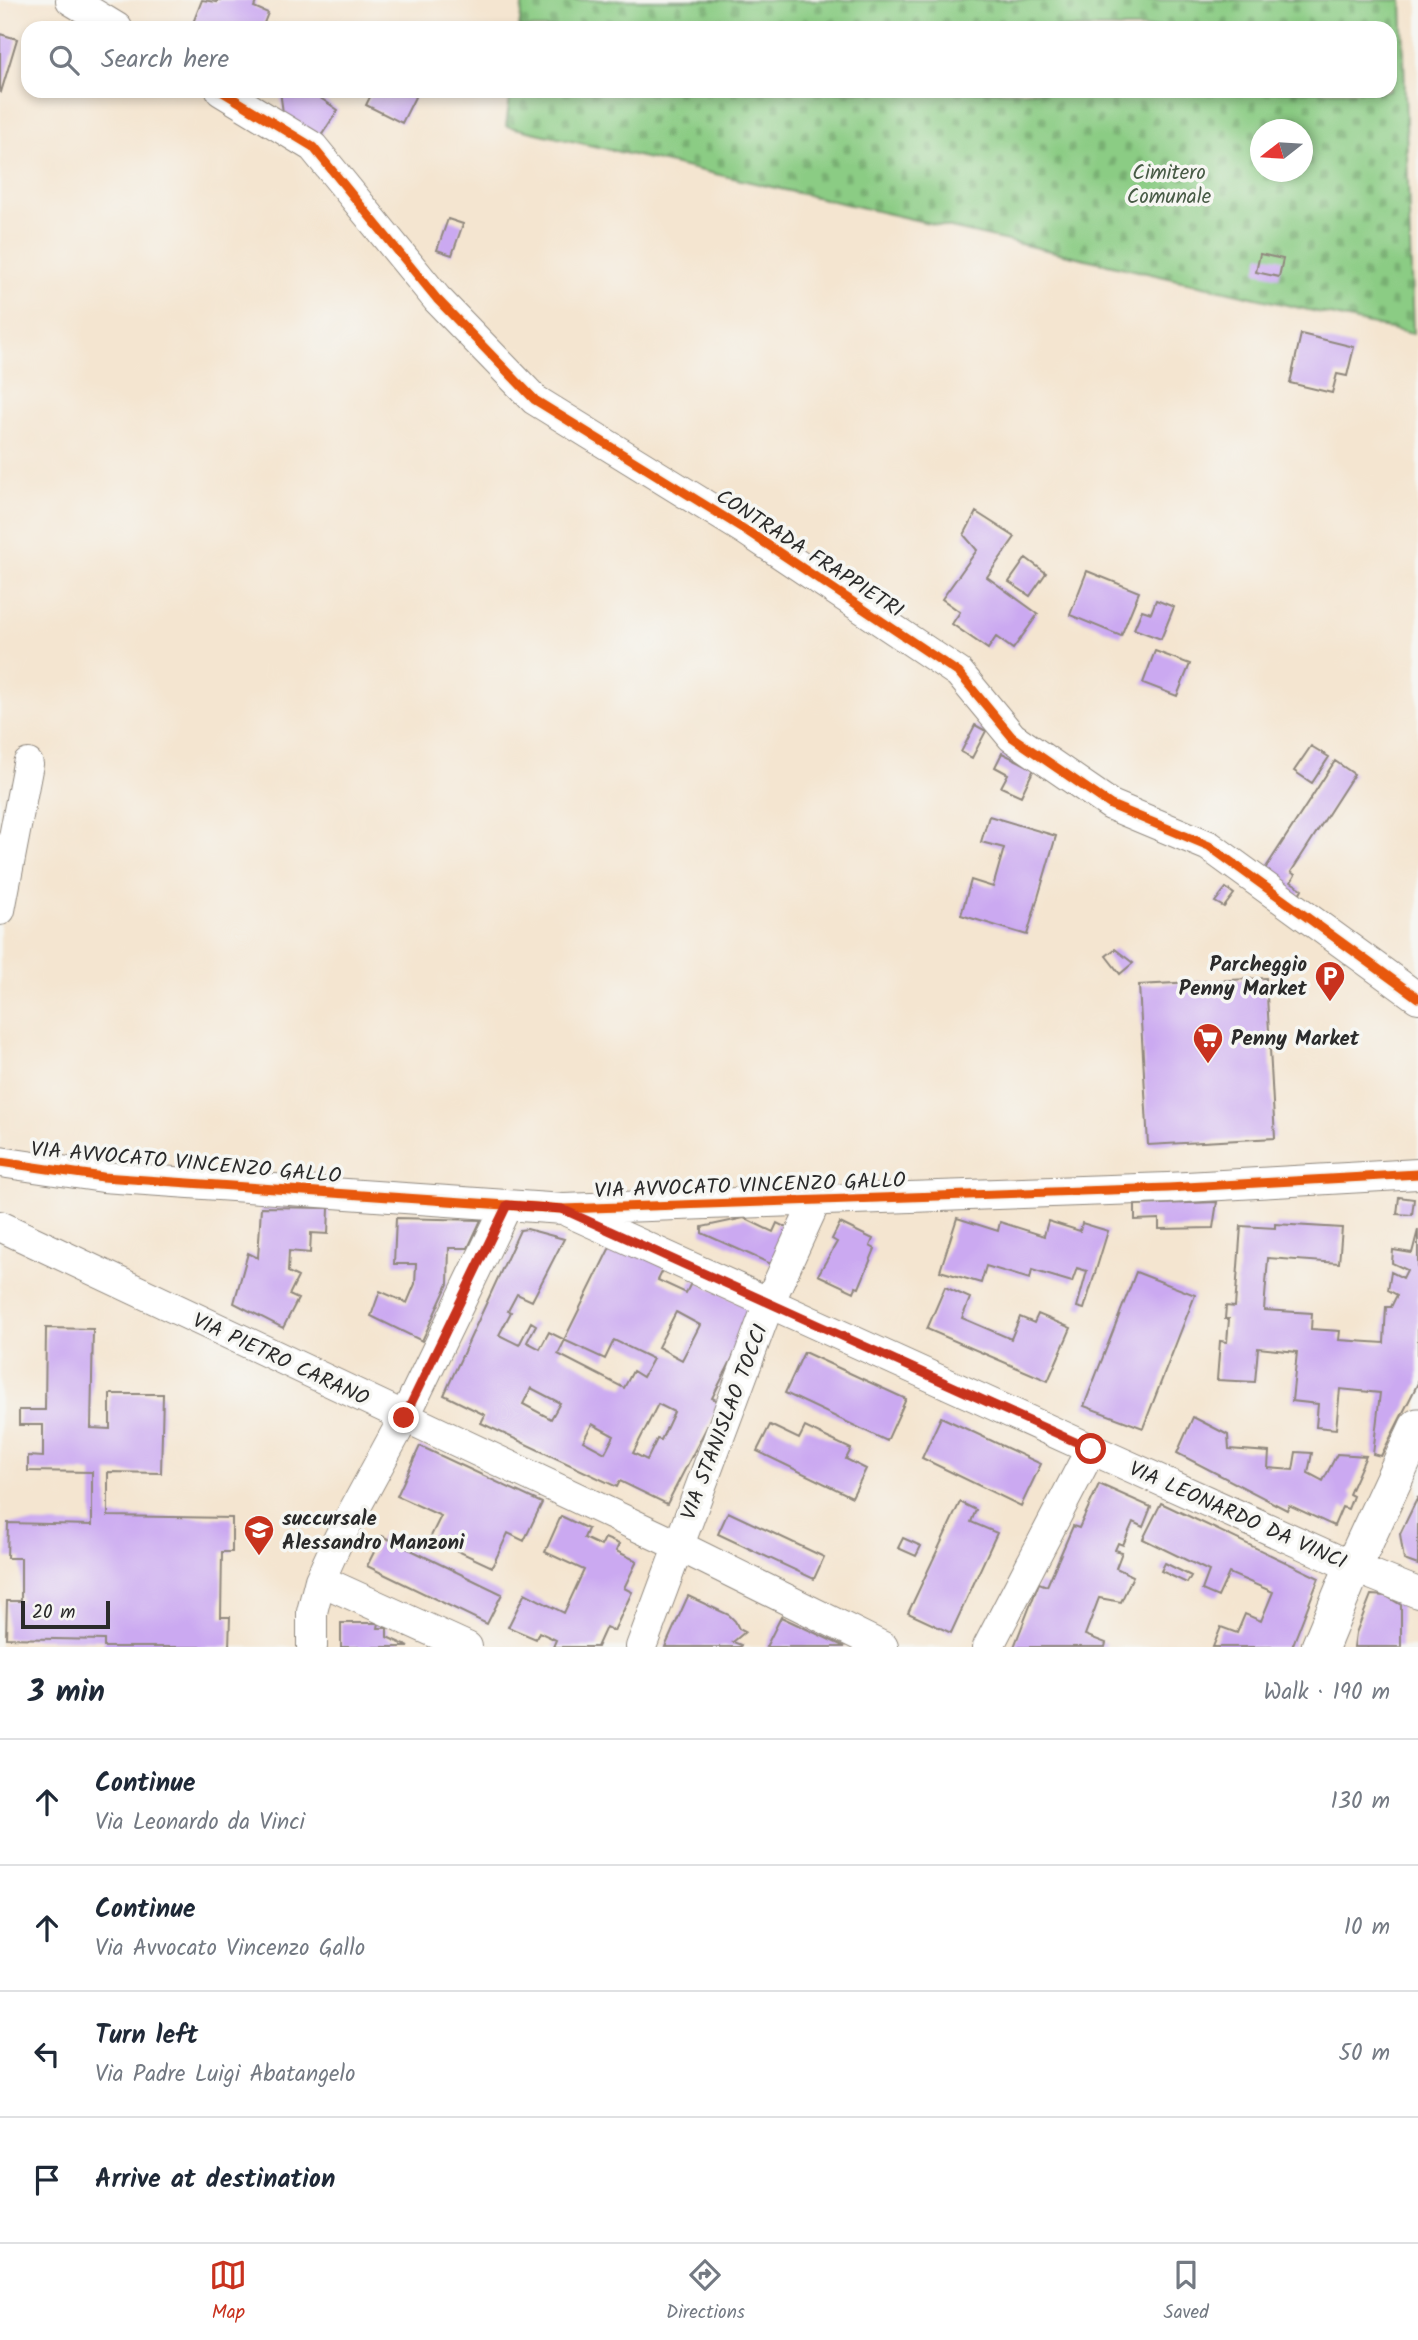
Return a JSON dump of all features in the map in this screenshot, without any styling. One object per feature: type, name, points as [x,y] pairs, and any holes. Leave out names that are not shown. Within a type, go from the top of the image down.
[{"type":"street","points":[[71,0],[106,21]]},
{"type":"street","name":"CONTRADA FRAPPIETRI","points":[[232,98],[313,147],[437,299],[535,400],[747,531],[959,674],[1012,737],[1111,805],[1209,846],[1418,998]]},
{"type":"street","points":[[0,910],[28,764]]},
{"type":"street","name":"VIA AVVOCATO VINCENZO GALLO","points":[[0,1162],[103,1177],[562,1209],[1168,1188],[1418,1174]]},
{"type":"street","name":"VIA STANISLAO TOCCI","points":[[641,1647],[769,1303],[816,1200]]},
{"type":"street","points":[[312,1647],[313,1612],[320,1580],[339,1538],[404,1418],[507,1205]]},
{"type":"street","name":"VIA LEONARDO DA VINCI","points":[[562,1209],[1353,1567],[1418,1593]]},
{"type":"street","name":"VIA PIETRO CARANO","points":[[0,1226],[677,1545],[883,1647]]},
{"type":"street","points":[[1320,1647],[1353,1567],[1418,1427]]},
{"type":"street","points":[[988,1647],[1091,1449]]},
{"type":"street","points":[[320,1580],[467,1647]]},
{"type":"green space","name":"Cimitero Comunale","points":[[523,0],[1402,0],[1413,334],[506,126],[510,98],[1397,98],[1397,21],[520,21]]},
{"type":"building","points":[[202,0],[257,0],[254,7],[268,13],[265,21],[194,21]]},
{"type":"building","points":[[0,34],[17,39],[1,92],[0,91]]},
{"type":"building","points":[[281,98],[320,98],[338,110],[317,142],[284,120]]},
{"type":"building","points":[[370,98],[414,98],[402,123],[366,105]]},
{"type":"building","points":[[448,219],[463,224],[452,255],[437,250]]},
{"type":"building","points":[[1260,254],[1283,259],[1279,277],[1256,272]]},
{"type":"building","points":[[1301,334],[1354,347],[1347,376],[1337,374],[1332,393],[1290,383]]},
{"type":"building","points":[[976,512],[1015,537],[987,577],[1038,614],[1013,649],[996,637],[988,649],[952,624],[960,612],[942,599],[977,550],[964,535]]},
{"type":"building","points":[[1026,558],[1046,573],[1030,596],[1009,582]]},
{"type":"building","points":[[1087,571],[1139,592],[1121,636],[1070,615]]},
{"type":"building","points":[[1156,600],[1174,607],[1161,639],[1134,629],[1142,610],[1151,613]]},
{"type":"building","points":[[1155,651],[1190,664],[1177,696],[1143,683]]},
{"type":"building","points":[[975,725],[986,731],[972,758],[961,752]]},
{"type":"building","points":[[1311,746],[1329,757],[1312,783],[1294,771]]},
{"type":"building","points":[[1002,753],[1034,769],[1021,796],[1001,787],[1008,774],[995,767]]},
{"type":"building","points":[[1335,761],[1354,774],[1291,872],[1295,875],[1291,882],[1302,889],[1297,898],[1263,872]]},
{"type":"building","points":[[989,816],[1056,836],[1027,935],[961,915],[971,880],[993,887],[1004,848],[981,842]]},
{"type":"building","points":[[1226,888],[1234,894],[1224,907],[1215,902]]},
{"type":"building","points":[[1115,949],[1133,963],[1120,974],[1106,956]]},
{"type":"building","points":[[1266,978],[1275,1138],[1148,1145],[1139,985]]},
{"type":"building","points":[[1399,1197],[1414,1199],[1412,1215],[1397,1214]]},
{"type":"building","points":[[1217,1202],[1213,1228],[1159,1229],[1159,1219],[1135,1220],[1135,1205]]},
{"type":"building","points":[[261,1207],[329,1208],[328,1234],[311,1233],[310,1253],[289,1251],[288,1272],[298,1277],[289,1295],[298,1299],[283,1328],[234,1303],[248,1253],[258,1258]]},
{"type":"building","points":[[396,1218],[481,1220],[468,1248],[449,1248],[448,1284],[422,1341],[371,1316],[380,1291],[407,1303],[415,1284],[416,1264],[394,1264]]},
{"type":"building","points":[[744,1218],[773,1232],[777,1223],[797,1233],[780,1268],[702,1233],[702,1227]]},
{"type":"building","points":[[957,1218],[998,1231],[1000,1222],[1044,1236],[1048,1221],[1080,1231],[1082,1223],[1108,1231],[1084,1309],[1077,1307],[1087,1271],[1077,1268],[1072,1282],[1032,1270],[1030,1279],[986,1266],[981,1283],[940,1271]]},
{"type":"building","points":[[840,1223],[873,1239],[870,1246],[875,1249],[859,1288],[856,1287],[854,1292],[818,1275],[837,1242],[832,1239]]},
{"type":"building","points":[[1275,1224],[1342,1228],[1339,1263],[1268,1258],[1264,1310],[1312,1313],[1311,1329],[1340,1331],[1339,1340],[1384,1343],[1386,1307],[1391,1307],[1397,1295],[1388,1290],[1391,1272],[1403,1278],[1407,1270],[1392,1263],[1393,1250],[1412,1253],[1418,1230],[1418,1383],[1381,1456],[1373,1454],[1380,1393],[1340,1389],[1336,1429],[1316,1427],[1318,1404],[1292,1401],[1297,1352],[1258,1348],[1255,1382],[1217,1380],[1220,1341],[1227,1342],[1229,1319],[1225,1319],[1226,1306],[1235,1307],[1241,1226],[1275,1228]]},
{"type":"building","points":[[527,1229],[564,1239],[532,1301],[517,1294],[508,1311],[511,1312],[499,1335],[519,1345],[531,1322],[536,1325],[527,1342],[540,1349],[549,1332],[564,1340],[612,1243],[666,1264],[658,1280],[686,1293],[693,1279],[756,1312],[712,1398],[720,1402],[667,1504],[620,1481],[617,1487],[481,1423],[485,1415],[444,1395],[520,1230]],"holes":[[[676,1312],[700,1325],[682,1360],[658,1347]],[[565,1340],[605,1359],[614,1340],[653,1359],[643,1377],[633,1371],[624,1388],[558,1354]],[[531,1388],[560,1403],[551,1419],[523,1404]],[[658,1404],[674,1412],[661,1440],[657,1439],[647,1460],[633,1453]],[[592,1424],[614,1436],[605,1453],[583,1441]]]},
{"type":"building","points":[[1136,1272],[1195,1295],[1143,1428],[1084,1406]]},
{"type":"building","points":[[945,1287],[970,1298],[962,1318],[1011,1339],[1020,1317],[1034,1323],[1038,1314],[1071,1328],[1048,1381],[927,1329]]},
{"type":"building","points":[[46,1328],[93,1329],[91,1428],[110,1429],[110,1394],[163,1394],[161,1473],[108,1472],[108,1516],[232,1518],[232,1552],[222,1552],[221,1617],[230,1617],[229,1647],[104,1647],[104,1640],[6,1638],[7,1601],[21,1601],[21,1558],[7,1558],[8,1523],[92,1525],[92,1472],[28,1471],[28,1456],[43,1457],[43,1425],[19,1425],[19,1410],[45,1410]]},
{"type":"building","points":[[804,1352],[906,1399],[887,1441],[785,1393]]},
{"type":"building","points":[[941,1417],[1041,1464],[1021,1506],[922,1458]]},
{"type":"building","points":[[1193,1417],[1228,1435],[1229,1449],[1269,1452],[1268,1468],[1293,1470],[1296,1452],[1312,1453],[1308,1473],[1323,1481],[1337,1454],[1366,1456],[1349,1494],[1353,1496],[1348,1509],[1342,1507],[1334,1526],[1289,1505],[1287,1510],[1177,1453]]},
{"type":"building","points":[[770,1425],[799,1439],[805,1427],[851,1449],[846,1459],[866,1469],[852,1497],[757,1451]]},
{"type":"building","points":[[420,1446],[542,1503],[524,1541],[508,1533],[492,1567],[430,1538],[441,1516],[397,1496]]},
{"type":"building","points":[[1099,1484],[1151,1507],[1143,1527],[1133,1522],[1123,1545],[1118,1543],[1115,1550],[1122,1552],[1116,1568],[1133,1576],[1121,1602],[1099,1598],[1085,1635],[1106,1643],[1105,1647],[1014,1647],[1039,1583],[1047,1586],[1073,1526],[1079,1528]]},
{"type":"building","points":[[1418,1497],[1418,1565],[1404,1560],[1400,1534]]},
{"type":"building","points":[[960,1502],[976,1510],[971,1522],[997,1533],[951,1633],[908,1613]]},
{"type":"building","points":[[1161,1503],[1319,1578],[1292,1647],[1213,1647],[1221,1627],[1237,1633],[1245,1614],[1261,1621],[1273,1592],[1229,1573],[1218,1597],[1202,1590],[1209,1571],[1143,1539]]},
{"type":"building","points":[[728,1512],[824,1557],[814,1579],[718,1534]]},
{"type":"building","points":[[561,1516],[588,1529],[584,1538],[601,1546],[605,1538],[619,1544],[616,1551],[637,1561],[624,1588],[632,1592],[614,1631],[606,1627],[597,1647],[553,1647],[556,1640],[539,1632],[536,1639],[508,1627],[525,1593],[564,1613],[584,1570],[545,1552]]},
{"type":"building","points":[[382,1536],[502,1594],[487,1624],[367,1566]]},
{"type":"building","points":[[903,1538],[921,1546],[916,1556],[898,1548]]},
{"type":"building","points":[[1165,1563],[1191,1576],[1187,1583],[1161,1571]]},
{"type":"building","points":[[1371,1595],[1386,1596],[1401,1605],[1401,1647],[1354,1647],[1356,1633]]},
{"type":"building","points":[[688,1596],[729,1615],[739,1629],[745,1632],[733,1642],[741,1645],[740,1647],[665,1647]]},
{"type":"building","points":[[781,1617],[845,1647],[766,1647]]},
{"type":"building","points":[[341,1623],[379,1623],[378,1628],[387,1628],[387,1637],[409,1647],[341,1647]]},
{"type":"cycle path","points":[[232,98],[313,147],[437,299],[535,400],[747,531],[959,673],[1012,737],[1111,805],[1209,846],[1418,998]]},
{"type":"cycle path","points":[[0,1162],[103,1177],[563,1209],[1168,1188],[1418,1174]]},
{"type":"place","name":"Parcheggio Penny Market","points":[[1330,1003]]},
{"type":"place","name":"Penny Market","points":[[1208,1065]]},
{"type":"place","name":"succursale Alessandro Manzoni","points":[[259,1557]]},
{"type":"route","points":[[404,1418],[507,1205],[562,1209],[1091,1449]]}]
